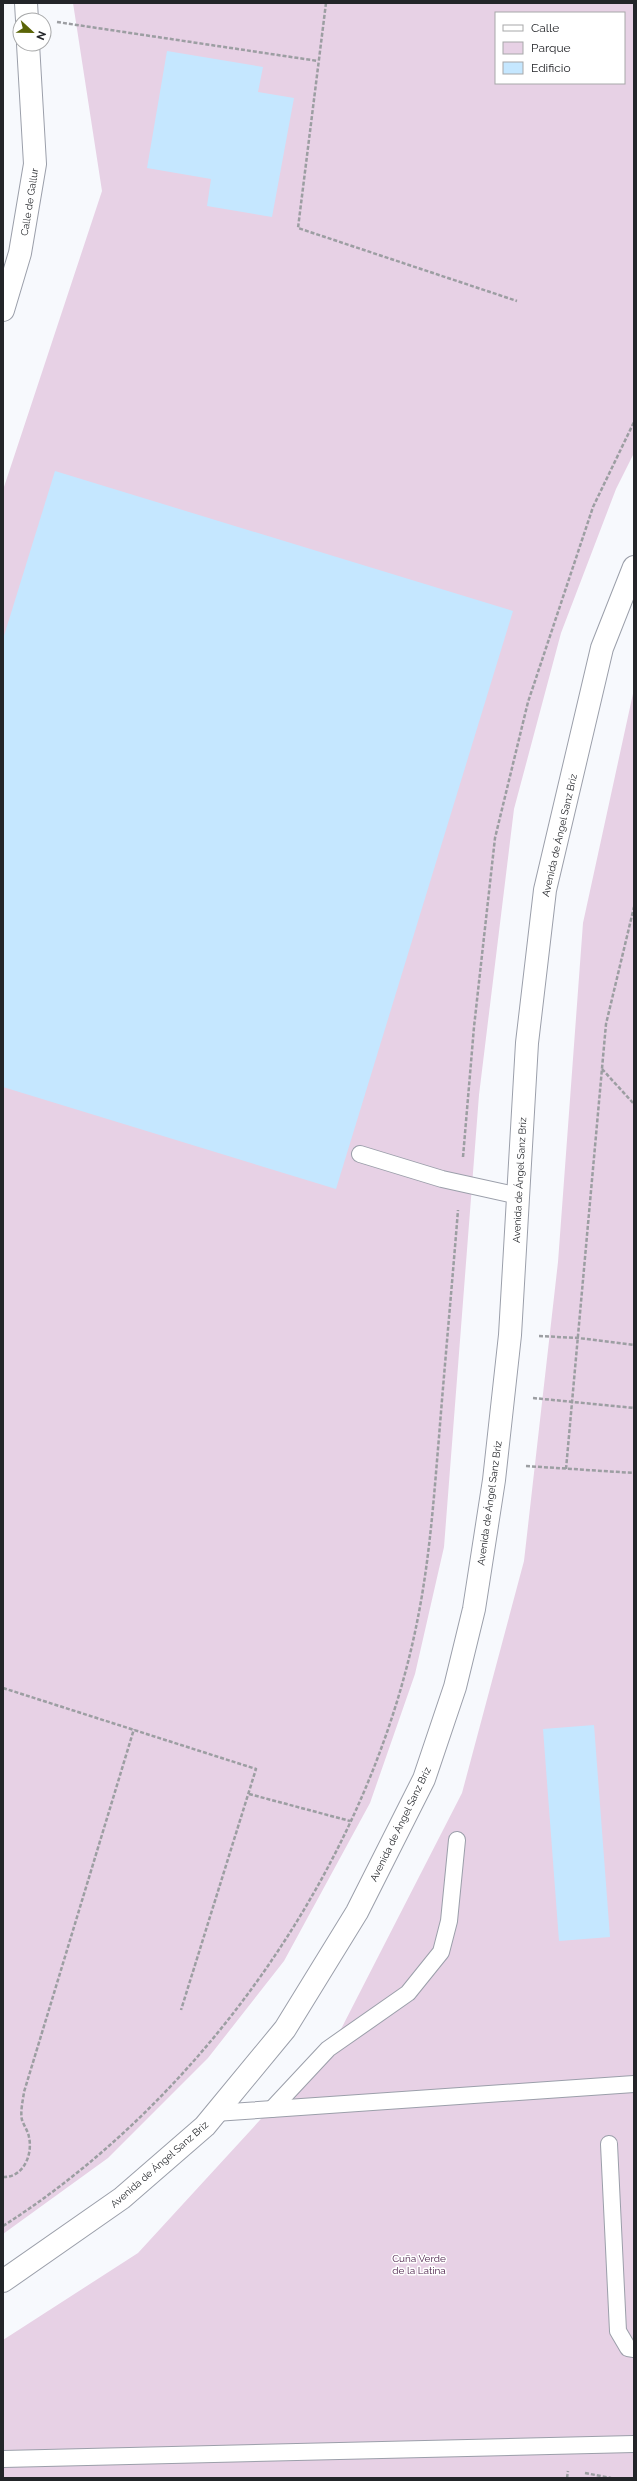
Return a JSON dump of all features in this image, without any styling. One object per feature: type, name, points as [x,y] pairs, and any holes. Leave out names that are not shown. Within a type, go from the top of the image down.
[{"type":"street","name":"Calle de Gallur","points":[[3,310],[20,253],[35,164],[28,52]]},
{"type":"street","name":"Avenida de Ángel Sanz Briz","points":[[3,2281],[122,2198],[205,2126],[285,2029],[357,1912],[424,1779],[456,1687],[474,1609],[495,1464],[510,1335],[527,1043],[545,890],[602,648],[634,567]]},
{"type":"lane","points":[[360,1154],[461,1183],[519,1196]]},
{"type":"lane","points":[[272,2109],[328,2050],[408,1992],[441,1952],[449,1921],[457,1840]]},
{"type":"lane","points":[[215,2113],[634,2084]]},
{"type":"lane","points":[[609,2144],[618,2332],[628,2348],[634,2350]]},
{"type":"lane","points":[[3,2459],[634,2444]]},
{"type":"path","points":[[326,3],[298,228],[517,300]]},
{"type":"path","points":[[52,17],[318,61]]},
{"type":"path","points":[[3,2226],[25,2212],[111,2146],[193,2061],[262,1974],[316,1890],[350,1821],[376,1762],[403,1680],[419,1613],[431,1532],[474,1027],[495,838],[528,702],[593,507],[634,422]]},
{"type":"path","points":[[566,1469],[606,1024],[634,907]]},
{"type":"path","points":[[602,1069],[634,1104]]},
{"type":"path","points":[[510,1335],[578,1338],[634,1345]]},
{"type":"path","points":[[502,1395],[634,1408]]},
{"type":"path","points":[[495,1464],[634,1473]]},
{"type":"path","points":[[3,1688],[256,1769],[181,2010]]},
{"type":"path","points":[[3,2178],[9,2178],[22,2171],[29,2157],[30,2138],[22,2119],[24,2092],[134,1729]]},
{"type":"path","points":[[249,1794],[350,1821]]},
{"type":"green space","points":[[73,3],[634,3],[634,453],[616,489],[561,633],[514,809],[479,1095],[444,1547],[415,1674],[370,1803],[284,1961],[208,2058],[108,2158],[3,2234],[3,490],[102,191]]},
{"type":"green space","name":"Cuña Verde de la Latina","points":[[634,689],[634,2478],[3,2478],[3,2340],[138,2253],[338,2035],[462,1793],[524,1561],[558,1262],[583,923]]},
{"type":"building","points":[[167,51],[263,67],[258,92],[294,98],[272,217],[207,206],[211,179],[147,168]]},
{"type":"building","points":[[55,471],[513,611],[336,1189],[3,1087],[3,639]]},
{"type":"building","points":[[594,1725],[610,1937],[559,1941],[543,1729]]}]
